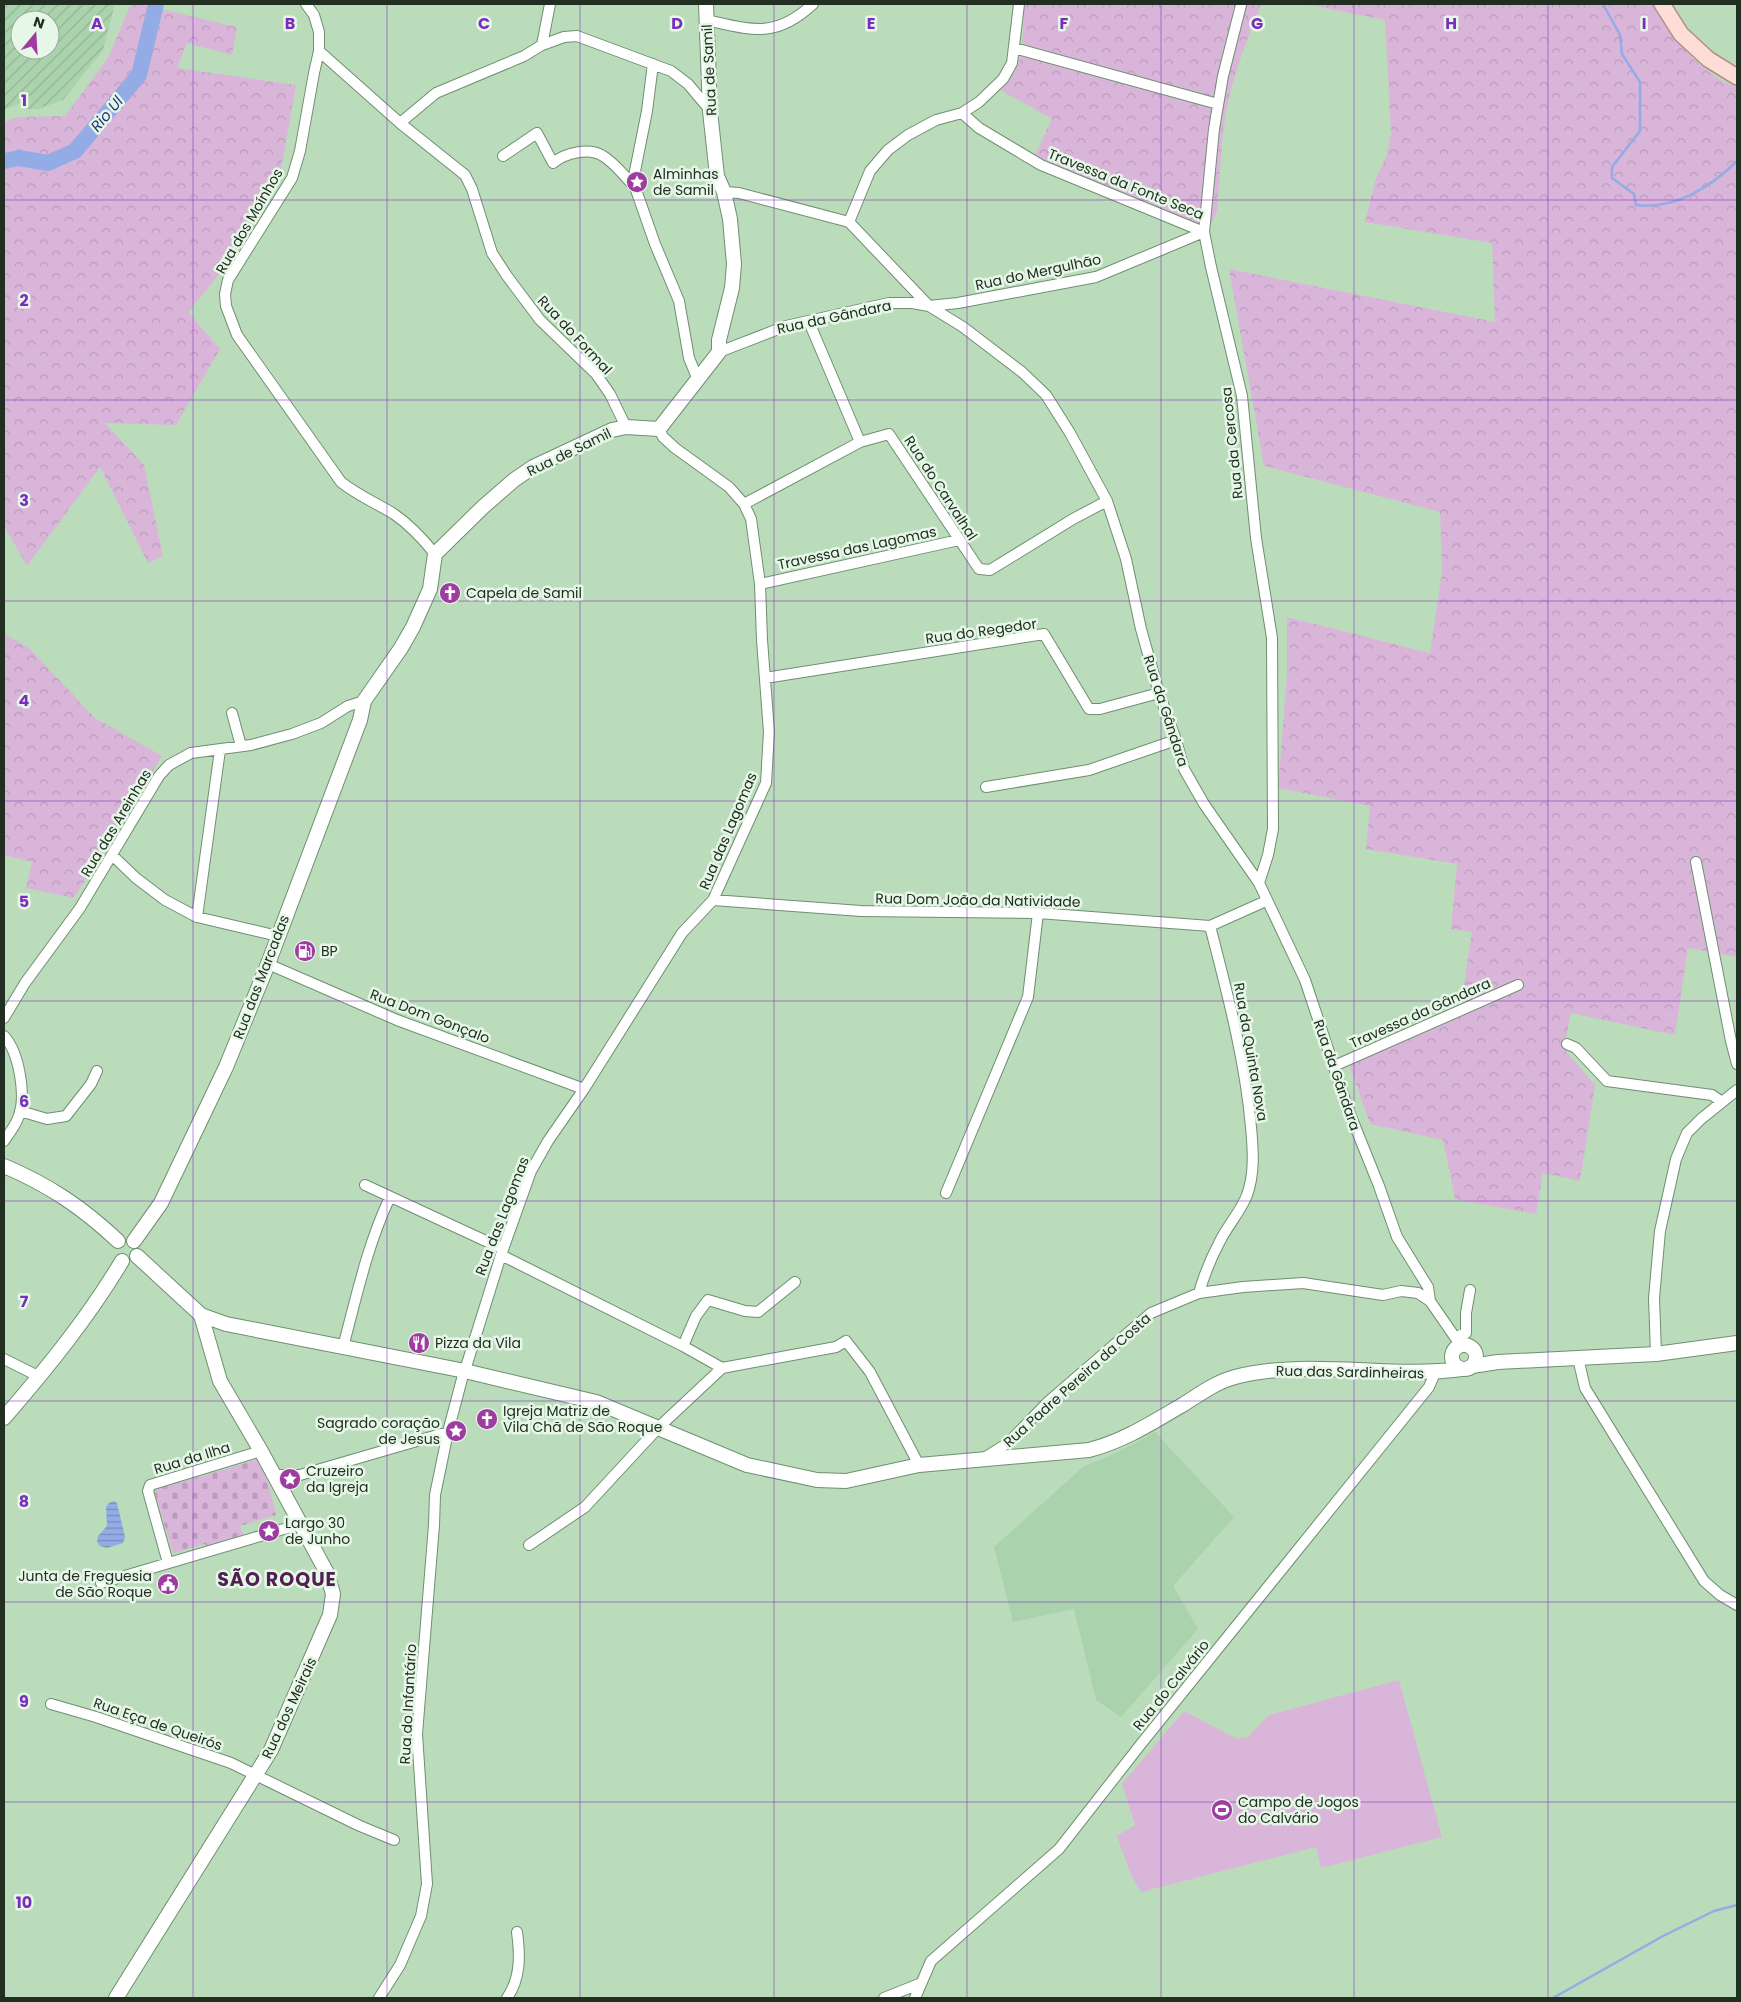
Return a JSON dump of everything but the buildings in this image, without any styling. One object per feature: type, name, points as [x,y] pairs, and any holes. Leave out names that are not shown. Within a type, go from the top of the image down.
[{"type":"main road","points":[[1662,4],[1681,34],[1708,59],[1737,77]]},
{"type":"street","name":"Rua dos Moínhos","points":[[306,4],[314,15],[319,32],[320,51],[314,73],[300,151],[292,178],[228,280],[225,294],[226,306],[237,335],[341,482],[353,491],[394,514],[418,534],[435,554]]},
{"type":"street","points":[[542,45],[550,4]]},
{"type":"street","name":"Rua de Samil","points":[[435,554],[483,507],[514,480],[534,467],[612,430],[626,427],[659,429],[719,352],[719,340],[732,288],[734,264],[730,219],[724,192],[717,176],[710,111],[706,4]]},
{"type":"street","points":[[706,20],[752,30],[771,30],[790,22],[813,4]]},
{"type":"street","points":[[849,222],[870,171],[888,150],[908,135],[936,120],[962,113],[979,102],[1003,79],[1012,63],[1019,4]]},
{"type":"street","name":"Rua da Cercosa","points":[[1241,5],[1218,104],[1204,232],[1242,396],[1256,538],[1272,638],[1273,829],[1268,855],[1259,883]]},
{"type":"street","points":[[400,123],[436,92],[524,56],[542,45],[564,37],[577,36],[672,71],[688,84],[710,111]]},
{"type":"street","points":[[1014,48],[1218,104]]},
{"type":"street","name":"Rua do Formal","points":[[320,51],[400,123],[465,175],[472,189],[492,252],[507,276],[540,320],[596,374],[610,394],[626,427]]},
{"type":"street","points":[[653,64],[647,111],[634,176],[635,186],[655,244],[679,301],[689,358],[698,380]]},
{"type":"street","name":"Travessa da Fonte Seca","points":[[962,113],[979,128],[1042,165],[1204,232]]},
{"type":"street","points":[[503,156],[537,133],[553,163],[567,155],[595,153],[603,156],[635,186]]},
{"type":"street","points":[[724,192],[739,193],[849,222],[929,306]]},
{"type":"street","name":"Rua do Mergulhão","points":[[929,306],[958,303],[1096,276],[1204,232]]},
{"type":"street","name":"Rua da Gândara","points":[[719,352],[774,329],[856,309],[889,303],[912,303],[929,306],[992,349],[1022,372],[1046,395],[1070,433],[1107,501],[1126,559],[1141,629],[1159,693],[1184,769],[1204,804],[1259,883],[1305,980],[1348,1109],[1397,1236],[1428,1287],[1430,1301],[1457,1346]]},
{"type":"street","points":[[809,322],[860,442]]},
{"type":"street","name":"Rua das Lagomas","points":[[448,1432],[464,1371],[502,1252],[531,1171],[548,1141],[584,1089],[682,933],[714,900],[766,782],[769,732],[760,584],[751,519],[744,504],[729,487],[675,448],[663,437],[659,429]]},
{"type":"street","name":"Rua do Carvalhal","points":[[744,504],[860,442],[889,434],[979,569],[990,570],[1107,501]]},
{"type":"street","name":"Travessa das Lagomas","points":[[760,584],[959,540]]},
{"type":"street","points":[[364,701],[413,628],[430,589],[435,554]]},
{"type":"street","name":"Rua do Regedor","points":[[765,678],[1044,634],[1089,709],[1100,709],[1159,693]]},
{"type":"street","name":"Rua das Areinhas","points":[[4,1018],[29,978],[80,908],[159,776],[169,765],[191,753],[220,750],[292,734],[322,723],[348,706],[364,701]]},
{"type":"street","name":"Rua das Marcadas","points":[[134,1241],[161,1203],[178,1171],[226,1067],[268,964],[360,720],[364,701]]},
{"type":"street","points":[[232,713],[241,746]]},
{"type":"street","points":[[986,787],[1088,770],[1128,758],[1176,740]]},
{"type":"street","points":[[197,917],[220,750]]},
{"type":"street","points":[[112,855],[136,878],[164,900],[197,917],[278,936]]},
{"type":"street","points":[[1696,862],[1737,1064]]},
{"type":"street","name":"Rua Dom João da Natividade","points":[[714,900],[861,911],[1038,913],[1210,926],[1266,901]]},
{"type":"street","points":[[946,1193],[1028,997],[1038,913]]},
{"type":"street","name":"Rua da Quinta Nova","points":[[1199,1294],[1206,1271],[1217,1248],[1247,1196],[1252,1178],[1253,1150],[1248,1101],[1235,1028],[1210,926]]},
{"type":"street","name":"Rua Dom Gonçalo","points":[[268,964],[397,1020],[584,1089]]},
{"type":"street","name":"Travessa da Gândara","points":[[1334,1066],[1518,985]]},
{"type":"street","points":[[4,1036],[10,1043],[16,1057],[22,1085],[19,1117],[4,1141]]},
{"type":"street","points":[[1567,1044],[1576,1048],[1607,1081],[1712,1095],[1722,1102]]},
{"type":"street","points":[[20,1111],[47,1119],[66,1116],[91,1084],[97,1071]]},
{"type":"street","points":[[1656,1354],[1654,1298],[1660,1231],[1676,1159],[1687,1133],[1737,1090]]},
{"type":"street","points":[[4,1166],[46,1185],[76,1204],[118,1240]]},
{"type":"street","points":[[365,1185],[502,1252],[722,1368]]},
{"type":"street","points":[[343,1347],[368,1250],[390,1197]]},
{"type":"street","points":[[128,1238],[134,1241],[138,1248],[137,1256],[129,1262],[117,1258],[114,1252],[118,1240],[128,1238]]},
{"type":"street","points":[[137,1256],[201,1315]]},
{"type":"street","points":[[4,1418],[40,1377],[100,1297],[122,1261]]},
{"type":"street","points":[[683,1346],[696,1316],[708,1300],[745,1311],[758,1312],[795,1282]]},
{"type":"street","name":"Rua Padre Pereira da Costa","points":[[201,1315],[226,1324],[464,1371],[596,1402],[747,1465],[817,1480],[846,1481],[919,1465],[984,1458],[1008,1443],[1049,1401],[1151,1313],[1199,1294],[1244,1287],[1303,1284],[1384,1295],[1401,1290],[1418,1293],[1430,1301]]},
{"type":"street","points":[[1435,1373],[1466,1333],[1466,1313],[1470,1290]]},
{"type":"street","name":"Rua dos Meirais","points":[[116,1998],[271,1750],[330,1615],[333,1594],[327,1573],[261,1451],[220,1381],[201,1315]]},
{"type":"street","points":[[208,1337],[226,1324]]},
{"type":"street","points":[[529,1546],[585,1507],[659,1427],[722,1368],[836,1347],[846,1341],[870,1372],[919,1465]]},
{"type":"street","points":[[1737,1343],[1656,1354],[1578,1358],[1585,1388],[1704,1581],[1720,1595],[1737,1605]]},
{"type":"street","points":[[1457,1346],[1472,1348],[1470,1363],[1456,1366],[1457,1346]]},
{"type":"street","name":"Rua das Sardinheiras","points":[[984,1458],[1089,1450],[1107,1445],[1127,1438],[1216,1385],[1250,1374],[1293,1370],[1435,1373],[1470,1363],[1578,1358]]},
{"type":"street","points":[[4,1359],[40,1377]]},
{"type":"street","name":"Rua do Calvário","points":[[914,1998],[931,1961],[1060,1849],[1141,1744],[1428,1387],[1435,1373]]},
{"type":"street","points":[[278,1482],[448,1432]]},
{"type":"street","name":"Rua do Infantário","points":[[379,1998],[400,1965],[421,1916],[427,1884],[417,1734],[435,1495],[448,1432]]},
{"type":"street","name":"Rua da Ilha","points":[[168,1563],[148,1491],[150,1485],[261,1451]]},
{"type":"street","points":[[278,1482],[300,1475]]},
{"type":"street","points":[[101,1583],[301,1524]]},
{"type":"street","name":"Rua Eça de Queirós","points":[[51,1704],[96,1717],[231,1763],[360,1826],[394,1840]]},
{"type":"street","points":[[507,1998],[515,1987],[519,1969],[517,1932]]},
{"type":"street","points":[[884,1998],[919,1984]]},
{"type":"shaded area","points":[[4,4],[115,4],[103,50],[63,100],[38,109],[24,109],[23,102],[4,110]]},
{"type":"shaded area","points":[[1155,1432],[1234,1517],[1173,1586],[1198,1629],[1121,1717],[1096,1700],[1074,1609],[1013,1622],[994,1547],[1083,1467],[1118,1452]]},
{"type":"green space","points":[[131,4],[237,27],[232,55],[187,43],[177,68],[296,85],[281,170],[227,265],[188,312],[220,349],[176,425],[105,423],[144,465],[163,556],[148,563],[100,467],[27,566],[4,526],[4,122],[17,117],[65,116],[108,58]]},
{"type":"green space","points":[[1024,4],[1261,4],[1233,80],[1223,133],[1217,211],[1212,223],[1205,227],[1060,169],[1035,155],[1052,119],[1001,90],[1015,70],[1022,50]]},
{"type":"green space","points":[[1305,4],[1657,4],[1670,30],[1689,54],[1711,74],[1737,88],[1737,957],[1688,948],[1675,1035],[1571,1013],[1564,1049],[1595,1085],[1580,1181],[1543,1173],[1536,1214],[1455,1199],[1443,1140],[1370,1124],[1349,1064],[1460,1011],[1472,932],[1451,929],[1457,864],[1366,849],[1370,806],[1278,788],[1287,676],[1287,617],[1430,653],[1442,572],[1440,512],[1264,466],[1229,269],[1495,322],[1492,243],[1365,222],[1376,178],[1386,157],[1391,134],[1385,20]]},
{"type":"green space","points":[[4,634],[28,647],[95,718],[162,756],[74,898],[26,888],[32,862],[4,855]]},
{"type":"green space","points":[[259,1459],[269,1486],[276,1515],[240,1526],[243,1535],[173,1553],[154,1490]]},
{"type":"green space","points":[[1399,1680],[1442,1837],[1321,1868],[1316,1847],[1141,1892],[1131,1875],[1117,1836],[1135,1825],[1122,1784],[1184,1711],[1237,1739],[1248,1737],[1269,1715]]},
{"type":"water","points":[[114,1501],[117,1503],[125,1537],[123,1543],[107,1548],[100,1546],[97,1542],[98,1536],[107,1526],[106,1507]]},
{"type":"waterway","name":"Rio Ul","points":[[4,161],[19,158],[48,163],[75,151],[139,75],[156,4]]},
{"type":"waterway","points":[[1603,4],[1620,35],[1622,54],[1640,82],[1640,131],[1612,167],[1612,178],[1634,194],[1636,205],[1650,206],[1664,204],[1691,195],[1716,180],[1737,161]]},
{"type":"waterway","points":[[1553,1998],[1663,1936],[1714,1911],[1737,1905]]},
{"type":"place","name":"Alminhas de Samil","points":[[637,182]]},
{"type":"place","name":"Capela de Samil","points":[[450,593]]},
{"type":"place","name":"BP","points":[[305,951]]},
{"type":"place","name":"Pizza da Vila","points":[[419,1343]]},
{"type":"place","name":"Igreja Matriz de Vila Chã de São Roque","points":[[487,1419]]},
{"type":"place","name":"Sagrado coração de Jesus","points":[[456,1431]]},
{"type":"place","name":"Cruzeiro da Igreja","points":[[290,1479]]},
{"type":"place","name":"Largo 30 de Junho","points":[[269,1531]]},
{"type":"place","name":"Junta de Freguesia de São Roque","points":[[168,1584]]},
{"type":"place","name":"Campo de Jogos do Calvário","points":[[1222,1810]]},
{"type":"district","name":"SÃO ROQUE","points":[[277,1579]]}]
